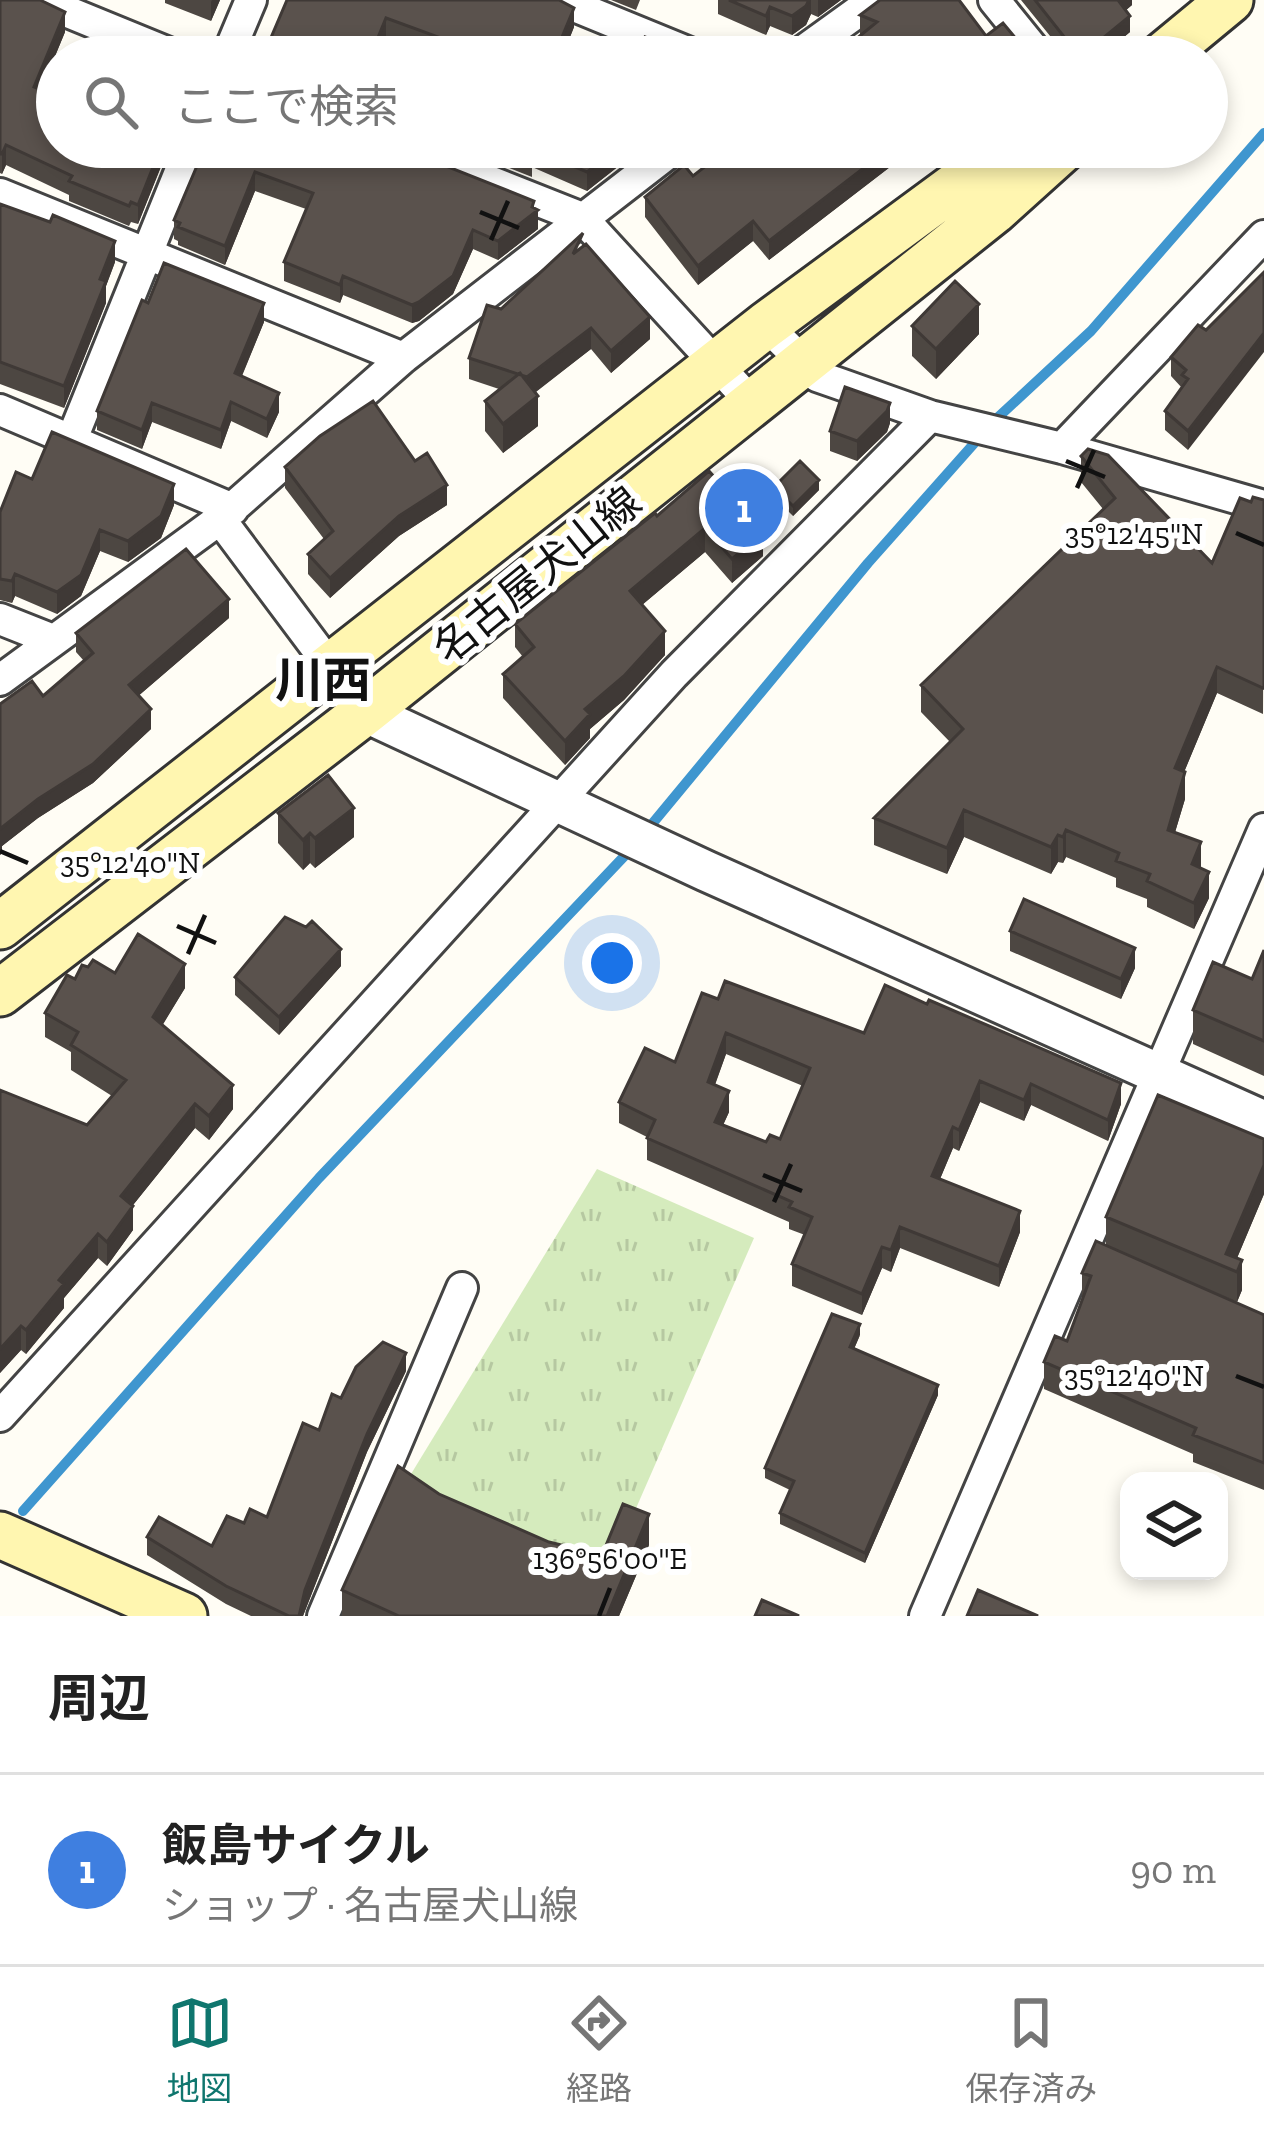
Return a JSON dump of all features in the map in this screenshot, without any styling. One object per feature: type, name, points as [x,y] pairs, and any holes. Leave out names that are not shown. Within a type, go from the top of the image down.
[{"type":"main road","points":[[1186,36],[1230,0]]},
{"type":"main road","name":"名古屋犬山線","points":[[0,926],[716,363],[979,168]]},
{"type":"main road","name":"名古屋犬山線","points":[[0,993],[365,712],[994,211],[1042,168]]},
{"type":"main road","points":[[0,1535],[184,1616]]},
{"type":"street","points":[[39,0],[127,36]]},
{"type":"street","points":[[236,36],[251,0]]},
{"type":"street","points":[[560,0],[648,36]]},
{"type":"street","points":[[824,36],[874,0]]},
{"type":"street","points":[[994,0],[1023,36]]},
{"type":"street","points":[[72,439],[181,168]]},
{"type":"street","points":[[456,168],[582,218],[752,403]]},
{"type":"street","points":[[0,680],[226,514],[403,358],[648,168]]},
{"type":"street","points":[[0,194],[403,358]]},
{"type":"street","points":[[1053,446],[1264,236]]},
{"type":"street","points":[[766,325],[817,376],[939,418],[1264,506]]},
{"type":"street","points":[[0,410],[72,439],[226,514],[365,712],[1264,1121]]},
{"type":"street","points":[[0,1416],[674,674],[939,418]]},
{"type":"street","points":[[0,619],[53,640]]},
{"type":"street","points":[[926,1616],[1264,829]]},
{"type":"street","points":[[323,1616],[462,1288]]},
{"type":"green space","points":[[597,1169],[754,1238],[589,1616],[372,1538]]},
{"type":"building","points":[[0,0],[40,0],[65,12],[55,36],[36,36],[36,159],[6,145],[0,154]]},
{"type":"building","points":[[287,0],[559,0],[574,8],[562,36],[436,36],[386,18],[379,36],[272,36]]},
{"type":"building","points":[[729,0],[809,0],[792,16],[770,7],[766,16]]},
{"type":"building","points":[[880,0],[959,0],[986,36],[860,36],[877,22],[860,15]]},
{"type":"building","points":[[1035,0],[1118,0],[1130,16],[1106,36],[1063,36]]},
{"type":"building","points":[[1003,23],[1014,36],[986,36]]},
{"type":"building","points":[[55,168],[153,168],[138,205],[131,202],[129,206],[69,181],[72,176]]},
{"type":"building","points":[[196,168],[451,168],[534,201],[532,207],[538,210],[498,241],[473,230],[453,276],[412,305],[343,276],[340,285],[284,262],[313,193],[255,172],[225,246],[178,227],[180,223],[174,220]]},
{"type":"building","points":[[680,168],[693,176],[703,168],[864,168],[769,241],[753,221],[698,266],[645,197]]},
{"type":"building","points":[[0,204],[50,222],[53,215],[115,241],[100,279],[106,281],[64,386],[0,362]]},
{"type":"building","points":[[583,233],[573,254],[586,244],[650,317],[611,351],[591,328],[527,377],[469,358],[487,305],[501,309]]},
{"type":"building","points":[[164,263],[264,303],[235,373],[279,393],[267,419],[231,402],[221,430],[152,403],[142,430],[97,411],[142,300],[148,303]]},
{"type":"building","points":[[1264,272],[1264,333],[1188,431],[1165,411],[1188,379],[1182,375],[1186,370],[1171,357],[1198,325],[1206,330]]},
{"type":"building","points":[[955,281],[979,304],[936,349],[912,326]]},
{"type":"building","points":[[520,373],[538,396],[503,424],[485,401]]},
{"type":"building","points":[[845,387],[890,403],[857,441],[830,431]]},
{"type":"building","points":[[373,401],[415,461],[427,453],[447,485],[399,516],[330,578],[308,554],[333,531],[285,467],[320,436]]},
{"type":"building","points":[[52,432],[174,484],[161,516],[128,541],[100,530],[81,575],[57,592],[15,574],[12,581],[0,579],[0,512],[16,472],[32,479]]},
{"type":"building","points":[[1088,449],[1108,455],[1212,563],[1240,498],[1264,500],[1264,686],[1217,667],[1175,768],[1185,772],[1168,830],[1201,842],[1192,864],[1209,872],[1194,903],[1147,881],[1150,874],[1116,861],[1119,853],[1066,830],[1051,847],[964,810],[947,848],[874,818],[963,729],[921,685],[1115,498],[1081,456]]},
{"type":"building","points":[[800,461],[819,480],[793,506],[774,487]]},
{"type":"building","points":[[709,471],[763,532],[732,559],[705,528],[630,591],[665,631],[585,709],[590,714],[565,741],[503,674],[534,647],[515,624]]},
{"type":"building","points":[[186,549],[229,599],[129,685],[151,709],[93,764],[0,829],[0,704],[32,681],[43,696],[93,653],[76,633]]},
{"type":"building","points":[[328,775],[354,808],[315,838],[310,833],[303,840],[278,813]]},
{"type":"building","points":[[1024,899],[1135,948],[1121,979],[1010,931]]},
{"type":"building","points":[[285,917],[306,927],[312,921],[341,949],[279,1017],[235,977]]},
{"type":"building","points":[[138,934],[185,964],[153,1017],[233,1085],[209,1116],[195,1104],[121,1196],[133,1206],[107,1242],[98,1234],[26,1330],[21,1326],[0,1349],[0,1090],[87,1125],[126,1080],[71,1045],[78,1032],[45,1013],[67,975],[75,979],[82,965],[88,967],[93,960],[115,973]]},
{"type":"building","points":[[1264,950],[1264,1041],[1193,1010],[1213,962],[1252,979]]},
{"type":"building","points":[[725,981],[864,1033],[885,985],[1121,1083],[1108,1120],[1031,1084],[1024,1100],[980,1081],[932,1176],[1020,1211],[999,1266],[900,1227],[891,1250],[882,1247],[862,1294],[792,1264],[812,1217],[789,1207],[792,1202],[647,1138],[655,1120],[619,1102],[645,1048],[675,1062],[702,993],[718,999]],"holes":[[[726,1033],[810,1068],[780,1139],[770,1135],[766,1142],[715,1122],[729,1091],[708,1082]]]},
{"type":"building","points":[[1158,1095],[1264,1139],[1264,1165],[1226,1254],[1242,1260],[1237,1272],[1106,1217]]},
{"type":"building","points":[[1096,1241],[1264,1315],[1264,1463],[1193,1435],[1196,1428],[1044,1362],[1055,1336],[1067,1341],[1091,1276],[1082,1273]]},
{"type":"building","points":[[832,1314],[860,1324],[850,1347],[938,1385],[865,1553],[780,1513],[794,1481],[765,1468]]},
{"type":"building","points":[[383,1342],[406,1353],[367,1434],[299,1616],[289,1616],[226,1586],[147,1537],[159,1517],[212,1546],[227,1516],[244,1523],[250,1509],[267,1517],[303,1423],[319,1430],[332,1394],[341,1398],[356,1367]]},
{"type":"building","points":[[398,1466],[439,1494],[549,1542],[602,1555],[623,1504],[649,1514],[607,1616],[399,1616],[342,1590]]},
{"type":"building","points":[[978,1590],[1038,1616],[967,1616]]},
{"type":"building","points":[[762,1600],[799,1616],[755,1616]]},
{"type":"waterway","points":[[23,1511],[319,1178],[633,847],[868,563],[994,421],[1091,331],[1264,133]]},
{"type":"place","name":"飯島サイクル","points":[[744,508]]},
{"type":"district","name":"川西","points":[[323,680]]}]
